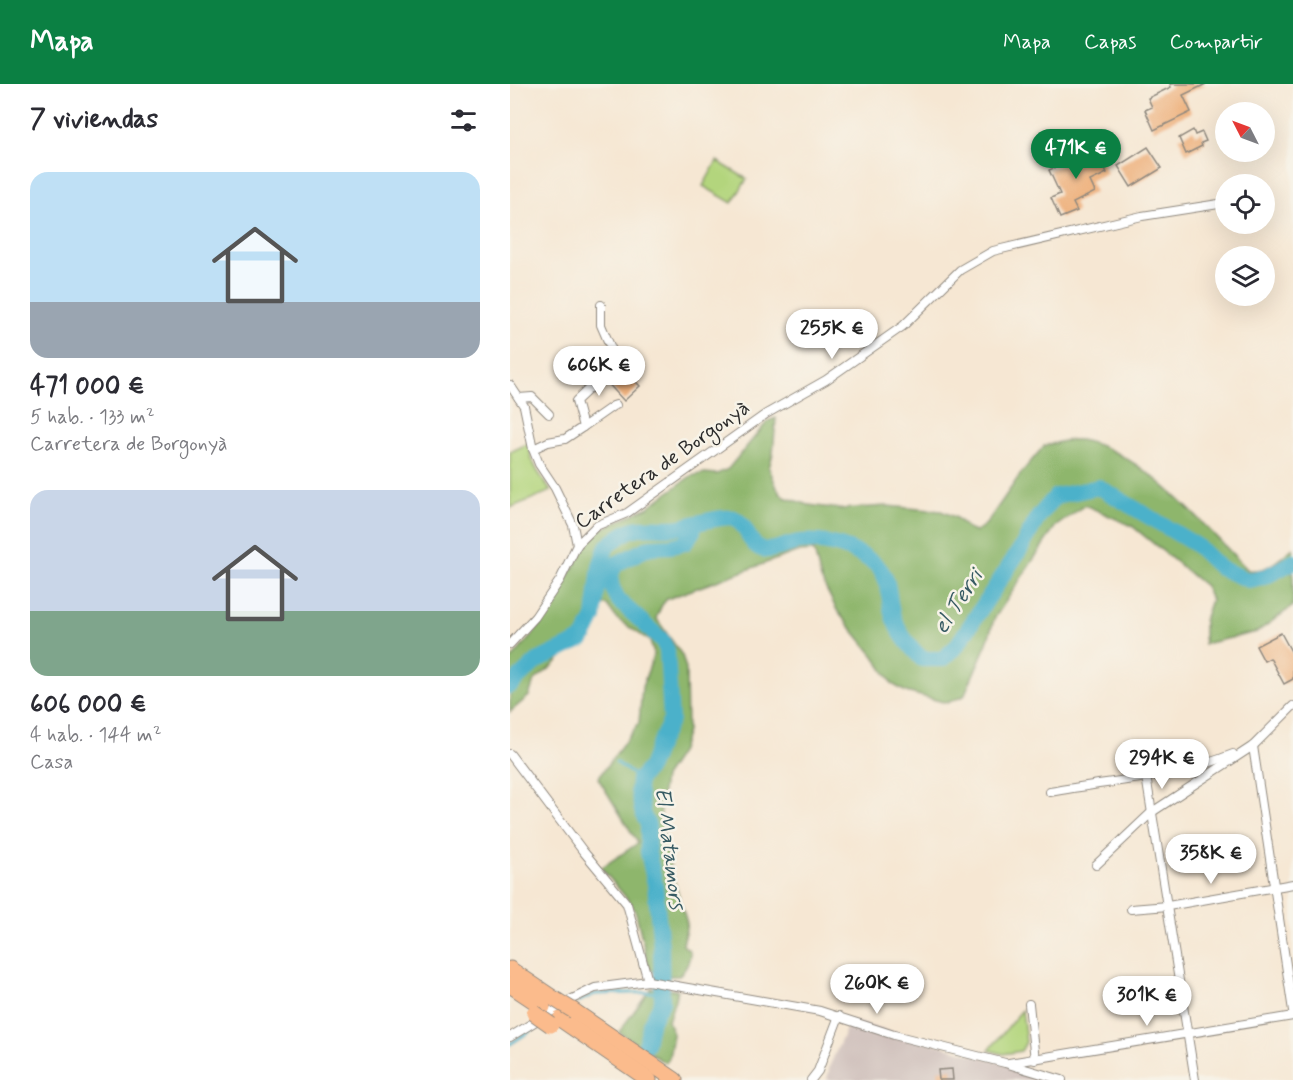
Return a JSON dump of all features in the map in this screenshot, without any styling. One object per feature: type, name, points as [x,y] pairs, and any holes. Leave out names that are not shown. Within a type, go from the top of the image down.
[{"type":"highway","points":[[510,969],[545,1006]]},
{"type":"highway","points":[[510,978],[545,1006]]},
{"type":"highway","points":[[510,985],[658,1080]]},
{"type":"highway","points":[[510,995],[545,1006]]},
{"type":"highway","points":[[563,1018],[632,1080]]},
{"type":"highway","points":[[563,1018],[649,1080]]},
{"type":"highway","points":[[563,1018],[675,1080]]},
{"type":"street","name":"Carretera de Borgonyà","points":[[510,644],[535,617],[560,580],[577,546],[596,526],[627,513],[766,414],[826,380],[903,326],[960,270],[993,251],[1142,216],[1215,205]]},
{"type":"street","points":[[583,427],[576,401],[594,384],[614,356],[602,325],[601,305]]},
{"type":"street","points":[[510,385],[524,406],[533,449],[539,465],[555,488],[573,525],[577,546]]},
{"type":"street","points":[[519,398],[532,397],[549,414]]},
{"type":"street","points":[[533,449],[548,442],[565,439],[616,405]]},
{"type":"street","points":[[1096,865],[1152,812],[1253,746],[1293,706]]},
{"type":"street","points":[[1050,792],[1210,764],[1253,746]]},
{"type":"street","points":[[1253,746],[1293,1011]]},
{"type":"street","points":[[510,754],[583,851],[627,904],[651,982]]},
{"type":"street","points":[[1146,776],[1195,1080]]},
{"type":"street","points":[[1131,909],[1168,906],[1293,884]]},
{"type":"street","points":[[510,1037],[570,1000],[595,988],[651,982],[820,1011],[894,1035],[1062,1080]]},
{"type":"street","points":[[1029,1004],[1035,1060]]},
{"type":"street","points":[[811,1080],[819,1075],[839,1016]]},
{"type":"street","points":[[1005,1063],[1035,1060],[1293,1016]]},
{"type":"shaded area","points":[[850,1020],[1062,1080],[827,1080],[830,1065]]},
{"type":"green space","points":[[717,161],[747,179],[732,203],[703,186]]},
{"type":"green space","points":[[776,418],[773,453],[769,468],[777,488],[784,497],[809,505],[840,509],[887,506],[941,511],[955,517],[975,532],[986,524],[1022,472],[1044,446],[1062,441],[1080,440],[1104,447],[1127,459],[1172,493],[1248,570],[1267,567],[1293,548],[1293,606],[1257,632],[1204,644],[1204,620],[1211,600],[1205,586],[1132,526],[1085,505],[1055,527],[994,619],[987,643],[964,696],[947,703],[906,692],[892,684],[874,656],[838,612],[821,579],[814,551],[796,552],[667,599],[656,618],[682,655],[686,669],[687,731],[680,753],[664,777],[660,809],[668,860],[687,923],[683,945],[690,951],[690,958],[679,976],[661,976],[649,969],[636,913],[629,901],[601,868],[638,843],[598,778],[639,723],[642,687],[654,654],[650,641],[617,619],[607,605],[601,605],[583,640],[567,651],[534,681],[529,696],[510,712],[510,661],[538,628],[589,541],[602,529],[648,507],[691,476],[705,473],[717,474],[728,469],[768,421]]},
{"type":"green space","points":[[529,443],[531,458],[551,491],[510,508],[510,452]]},
{"type":"green space","points":[[651,988],[678,990],[668,1021],[673,1034],[669,1058],[665,1063],[619,1032]]},
{"type":"green space","points":[[1022,1010],[1026,1042],[1021,1051],[1003,1054],[989,1050]]},
{"type":"building","points":[[1170,84],[1206,84],[1183,95],[1191,112],[1154,130],[1145,110],[1152,107],[1148,98],[1171,87]]},
{"type":"building","points":[[1193,130],[1195,135],[1202,132],[1206,141],[1201,143],[1202,146],[1186,154],[1179,138]]},
{"type":"building","points":[[1094,144],[1107,173],[1090,181],[1095,192],[1073,203],[1077,211],[1060,218],[1051,198],[1060,194],[1049,170],[1082,155],[1080,150]]},
{"type":"building","points":[[1148,147],[1162,168],[1131,187],[1118,166]]},
{"type":"building","points":[[618,361],[627,365],[628,374],[640,386],[624,401],[605,380]]},
{"type":"building","points":[[1281,633],[1293,655],[1293,679],[1284,684],[1270,658],[1264,661],[1256,646]]},
{"type":"building","points":[[952,1069],[953,1080],[939,1080],[938,1070]]},
{"type":"waterway","name":"el Terri","points":[[510,686],[537,661],[583,639],[594,617],[600,566],[607,546],[627,532],[640,528],[674,528],[730,517],[739,521],[755,545],[765,550],[810,541],[829,543],[858,553],[880,569],[887,583],[895,622],[907,642],[922,659],[943,659],[956,647],[1021,548],[1039,516],[1056,496],[1099,487],[1196,545],[1220,568],[1248,580],[1265,577],[1293,562]]},
{"type":"waterway","name":"El Matamors","points":[[646,1045],[650,1024],[662,1002],[661,947],[655,884],[648,852],[648,825],[643,815],[638,790],[639,779],[650,767],[671,720],[667,650],[662,640],[619,601],[612,587],[610,576],[616,564],[650,547],[685,543],[695,524]]},
{"type":"waterway","name":"el Terri","points":[[518,672],[523,674]]},
{"type":"waterway","points":[[616,762],[639,779]]},
{"type":"waterway","points":[[578,1002],[595,994],[661,992]]},
{"type":"waterway","points":[[510,1044],[541,1024]]}]
